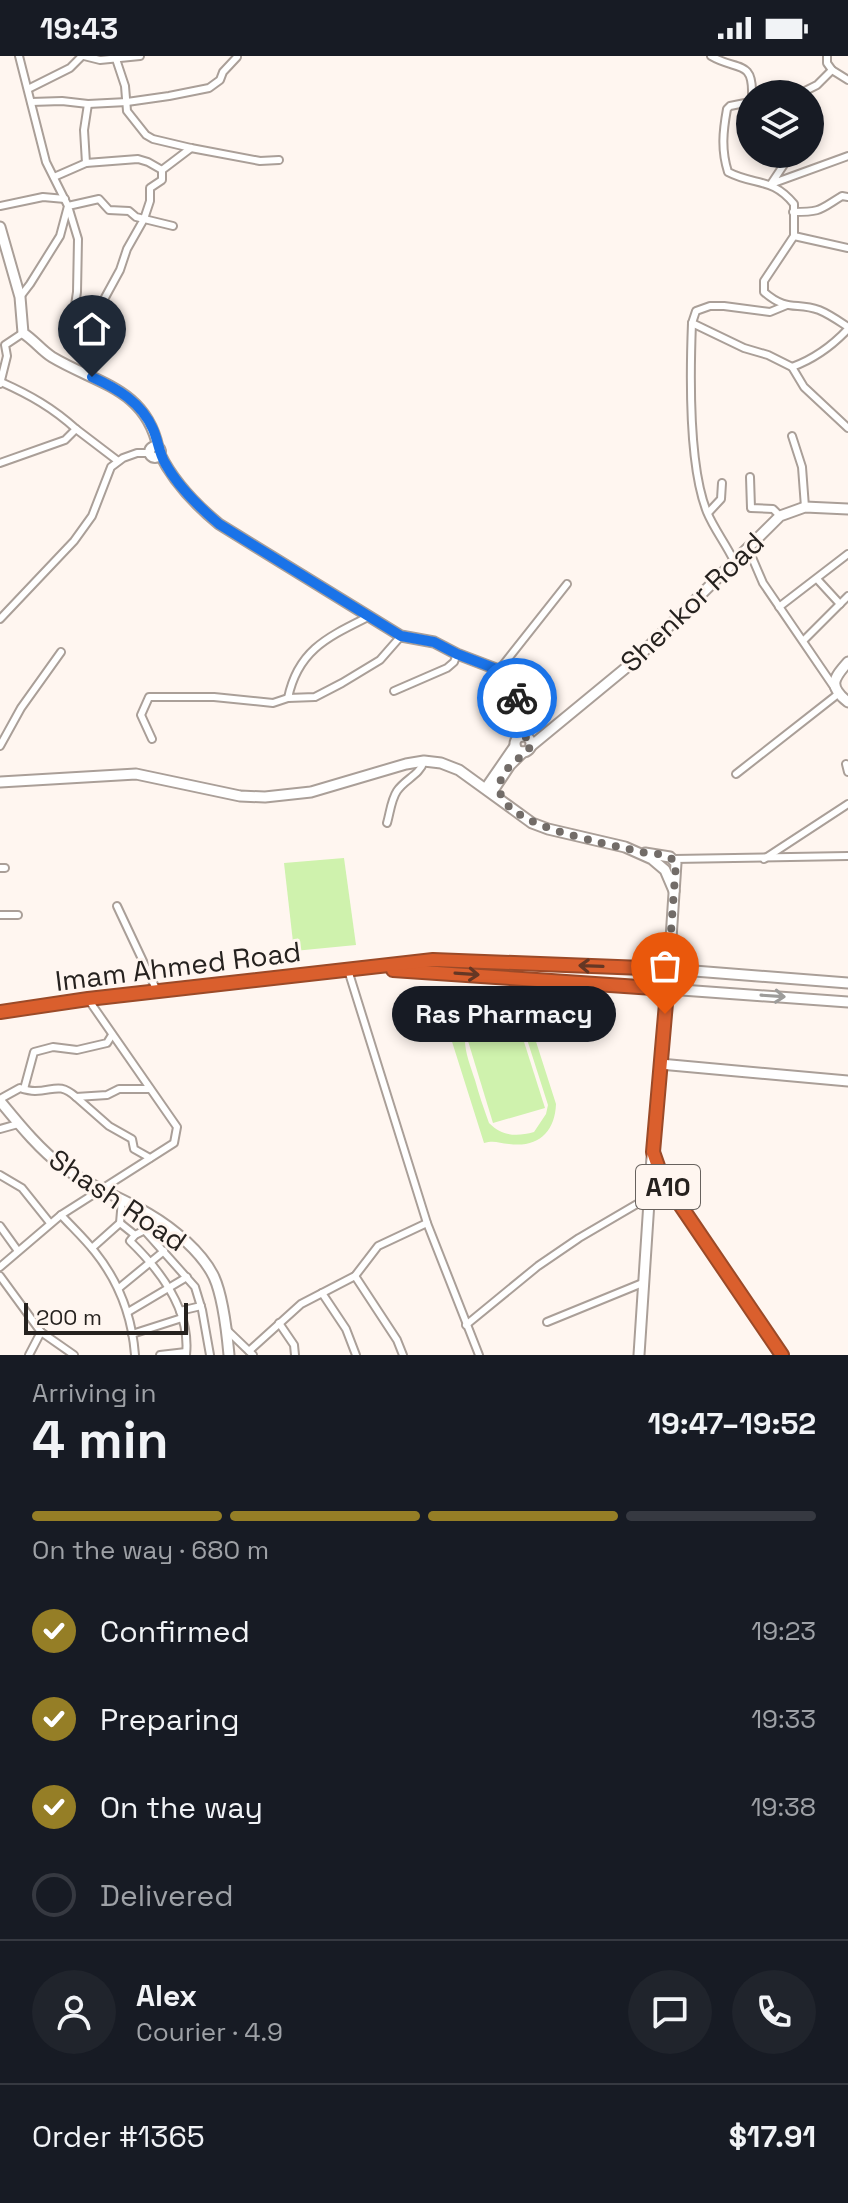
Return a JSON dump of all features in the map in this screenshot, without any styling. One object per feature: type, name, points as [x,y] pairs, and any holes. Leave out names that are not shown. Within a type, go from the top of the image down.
[{"type":"highway","name":"Imam Ahmed Road","points":[[0,1012],[88,999],[433,960],[669,969]]},
{"type":"highway","name":"Imam Ahmed Road","points":[[355,969],[668,989]]},
{"type":"highway","name":"A10","points":[[669,969],[653,1152],[667,1184],[782,1355]]},
{"type":"highway","points":[[650,1183],[656,1179],[667,1184]]},
{"type":"main road","points":[[0,227],[20,297],[23,333],[53,358],[112,386],[133,400],[149,422],[155,449],[165,464],[194,501],[219,524],[401,636],[434,642],[499,670],[511,679],[515,685],[524,744],[489,790]]},
{"type":"main road","name":"Shenkor Road","points":[[524,744],[548,730],[633,662],[780,516],[805,507],[848,509]]},
{"type":"main road","points":[[848,662],[836,676],[836,690],[848,702]]},
{"type":"main road","points":[[0,782],[136,774],[240,796],[265,797],[311,792],[396,766],[424,761],[441,763],[459,770],[522,816],[548,829],[625,847],[660,863],[674,891]]},
{"type":"main road","points":[[476,781],[498,777]]},
{"type":"main road","points":[[498,777],[503,802]]},
{"type":"main road","points":[[638,852],[674,859],[676,869],[669,969],[848,983]]},
{"type":"main road","points":[[721,992],[722,973]]},
{"type":"main road","points":[[805,999],[806,979]]},
{"type":"main road","points":[[668,989],[848,1002]]},
{"type":"main road","points":[[660,1064],[848,1081]]},
{"type":"main road","name":"Shash Road","points":[[0,1100],[18,1124],[63,1167],[99,1190],[149,1214],[173,1231],[207,1264],[216,1281],[229,1355]]},
{"type":"main road","points":[[639,1355],[653,1152]]},
{"type":"street","points":[[19,56],[46,162],[66,202],[78,239],[73,319],[79,324],[96,314],[120,270],[127,249],[144,219],[150,201],[149,190],[162,180],[162,170]]},
{"type":"street","points":[[28,89],[70,68],[83,56],[100,60],[140,56]]},
{"type":"street","points":[[711,56],[748,70],[753,80]]},
{"type":"street","points":[[827,56],[832,70],[848,80]]},
{"type":"street","points":[[31,102],[127,102],[209,88],[220,80],[237,57]]},
{"type":"street","points":[[116,59],[125,86],[127,111],[146,135],[191,148],[260,161],[279,160]]},
{"type":"street","points":[[822,80],[832,70]]},
{"type":"street","points":[[86,163],[84,130],[88,104]]},
{"type":"street","points":[[736,105],[727,109],[723,134],[723,158],[728,172],[771,184],[794,204],[794,236],[764,281],[764,292],[776,302],[816,309],[848,328],[834,344],[807,362],[792,367]]},
{"type":"street","points":[[162,170],[191,148]]},
{"type":"street","points":[[771,184],[848,156]]},
{"type":"street","points":[[54,177],[86,163],[138,159],[162,170]]},
{"type":"street","points":[[771,184],[782,168]]},
{"type":"street","points":[[793,212],[825,209],[842,196],[848,197]]},
{"type":"street","points":[[0,206],[43,197],[66,202],[99,199],[109,210],[129,211],[136,217],[173,226]]},
{"type":"street","points":[[20,297],[60,236],[66,202]]},
{"type":"street","points":[[794,236],[848,248]]},
{"type":"street","points":[[734,561],[708,513],[701,490],[692,417],[692,323],[696,311],[710,306],[770,312],[788,305]]},
{"type":"street","points":[[833,317],[848,318]]},
{"type":"street","points":[[692,323],[792,367],[804,387],[848,428]]},
{"type":"street","points":[[23,333],[5,345],[7,356],[0,383],[50,407],[118,461]]},
{"type":"street","points":[[0,463],[65,440],[76,429]]},
{"type":"street","points":[[792,436],[802,467],[805,507]]},
{"type":"street","points":[[0,619],[74,541],[92,516],[111,467],[137,453],[155,449]]},
{"type":"street","points":[[750,477],[751,508],[773,509],[780,516]]},
{"type":"street","points":[[708,513],[721,499],[722,483]]},
{"type":"street","points":[[736,774],[836,690],[763,583],[748,548]]},
{"type":"street","points":[[779,607],[848,554]]},
{"type":"street","points":[[817,579],[840,604]]},
{"type":"street","points":[[499,670],[567,584]]},
{"type":"street","points":[[804,640],[848,596]]},
{"type":"street","points":[[288,698],[292,679],[304,659],[317,646],[368,617]]},
{"type":"street","points":[[152,739],[141,715],[149,697],[214,697],[273,703],[288,698],[315,697],[380,660],[401,636]]},
{"type":"street","points":[[0,746],[21,708],[61,652]]},
{"type":"street","points":[[394,691],[447,668],[457,654]]},
{"type":"street","points":[[387,823],[396,792],[422,768],[424,761]]},
{"type":"street","points":[[764,859],[848,804]]},
{"type":"street","points":[[674,859],[848,856]]},
{"type":"street","points":[[117,906],[157,991]]},
{"type":"street","points":[[0,915],[18,915]]},
{"type":"street","points":[[355,969],[427,1223],[479,1355]]},
{"type":"street","points":[[0,1267],[61,1215],[174,1143],[177,1127],[88,999]]},
{"type":"street","points":[[24,1089],[34,1052],[53,1047],[77,1050],[107,1043],[112,1035]]},
{"type":"street","points":[[0,1100],[20,1088],[33,1091],[67,1089],[109,1126],[132,1139],[134,1149],[150,1158]]},
{"type":"street","points":[[76,1097],[107,1095],[119,1089],[150,1089]]},
{"type":"street","points":[[0,1129],[18,1124]]},
{"type":"street","points":[[0,1175],[22,1188],[50,1223]]},
{"type":"street","points":[[466,1325],[538,1266],[667,1184]]},
{"type":"street","points":[[92,1248],[120,1223],[122,1200]]},
{"type":"street","points":[[149,1214],[146,1232],[195,1287],[210,1355]]},
{"type":"street","points":[[61,1215],[92,1248],[119,1288],[128,1312],[135,1355]]},
{"type":"street","points":[[120,1223],[135,1235]]},
{"type":"street","points":[[227,1330],[251,1353],[301,1304],[355,1276],[378,1246],[427,1223]]},
{"type":"street","points":[[0,1226],[18,1251]]},
{"type":"street","points":[[147,1229],[130,1241],[152,1262],[168,1287],[188,1338],[186,1354],[160,1355]]},
{"type":"street","points":[[119,1288],[164,1251]]},
{"type":"street","points":[[0,1276],[41,1332],[74,1355]]},
{"type":"street","points":[[355,1276],[397,1340],[403,1355]]},
{"type":"street","points":[[128,1312],[187,1277]]},
{"type":"street","points":[[547,1322],[645,1282]]},
{"type":"street","points":[[322,1293],[346,1329],[356,1355]]},
{"type":"street","points":[[132,1334],[201,1306]]},
{"type":"street","points":[[279,1323],[294,1345],[295,1355]]},
{"type":"street","points":[[29,1355],[41,1332]]},
{"type":"street","points":[[188,1338],[207,1335]]},
{"type":"green space","points":[[344,858],[356,945],[294,951],[284,863]]},
{"type":"green space","points":[[488,1003],[514,1008],[531,1026],[556,1104],[548,1130],[528,1143],[484,1143],[448,1029],[458,1027],[474,1009]],"holes":[[[491,1012],[515,1018],[524,1030],[548,1105],[534,1132],[510,1134],[499,1131],[489,1123],[465,1040],[471,1023]]]},
{"type":"green space","points":[[519,1026],[545,1108],[493,1123],[468,1041]]},
{"type":"way so far","points":[[517,698],[521,736],[529,738],[531,746],[510,765],[501,779],[503,802],[532,823],[548,829],[670,857],[676,863],[665,1014]]},
{"type":"place","name":"Ras Pharmacy","points":[[665,1014]]},
{"type":"route","points":[[92,377],[133,400],[149,422],[165,464],[194,501],[219,524],[401,636],[434,642],[499,670],[515,685],[517,698]]}]
